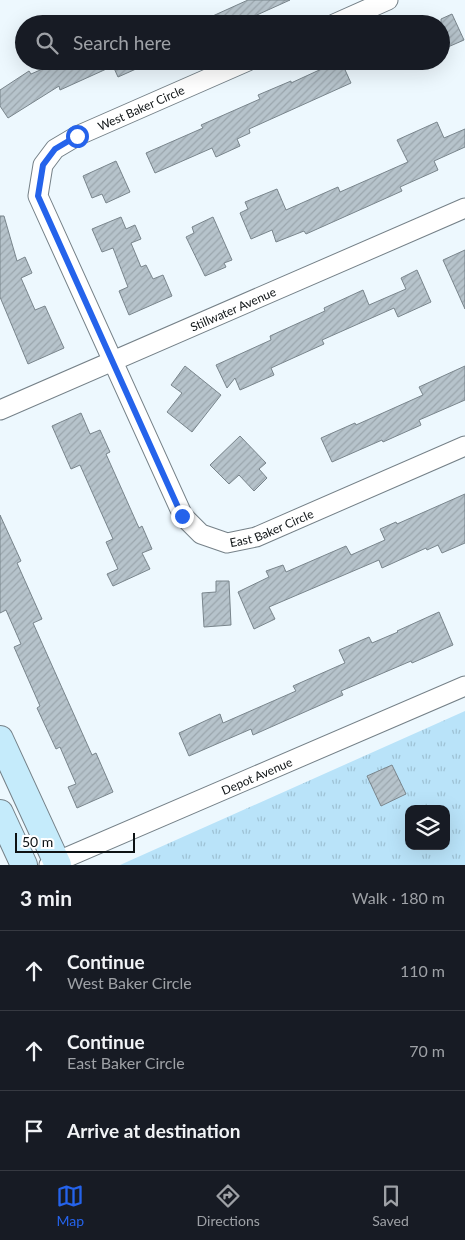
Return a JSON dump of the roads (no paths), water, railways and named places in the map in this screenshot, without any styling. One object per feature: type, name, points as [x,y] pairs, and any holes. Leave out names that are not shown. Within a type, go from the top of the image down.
[{"type":"main road","points":[[0,739],[55,864]]},
{"type":"main road","points":[[0,813],[24,865]]},
{"type":"street","points":[[354,15],[388,0]]},
{"type":"street","name":"West Baker Circle","points":[[113,361],[38,196],[43,165],[55,149],[77,136],[227,70]]},
{"type":"street","name":"Stillwater Avenue","points":[[0,410],[465,208]]},
{"type":"street","name":"East Baker Circle","points":[[113,361],[182,516],[201,534],[228,543],[256,537],[465,446]]},
{"type":"street","name":"Depot Avenue","points":[[55,864],[465,686]]}]
